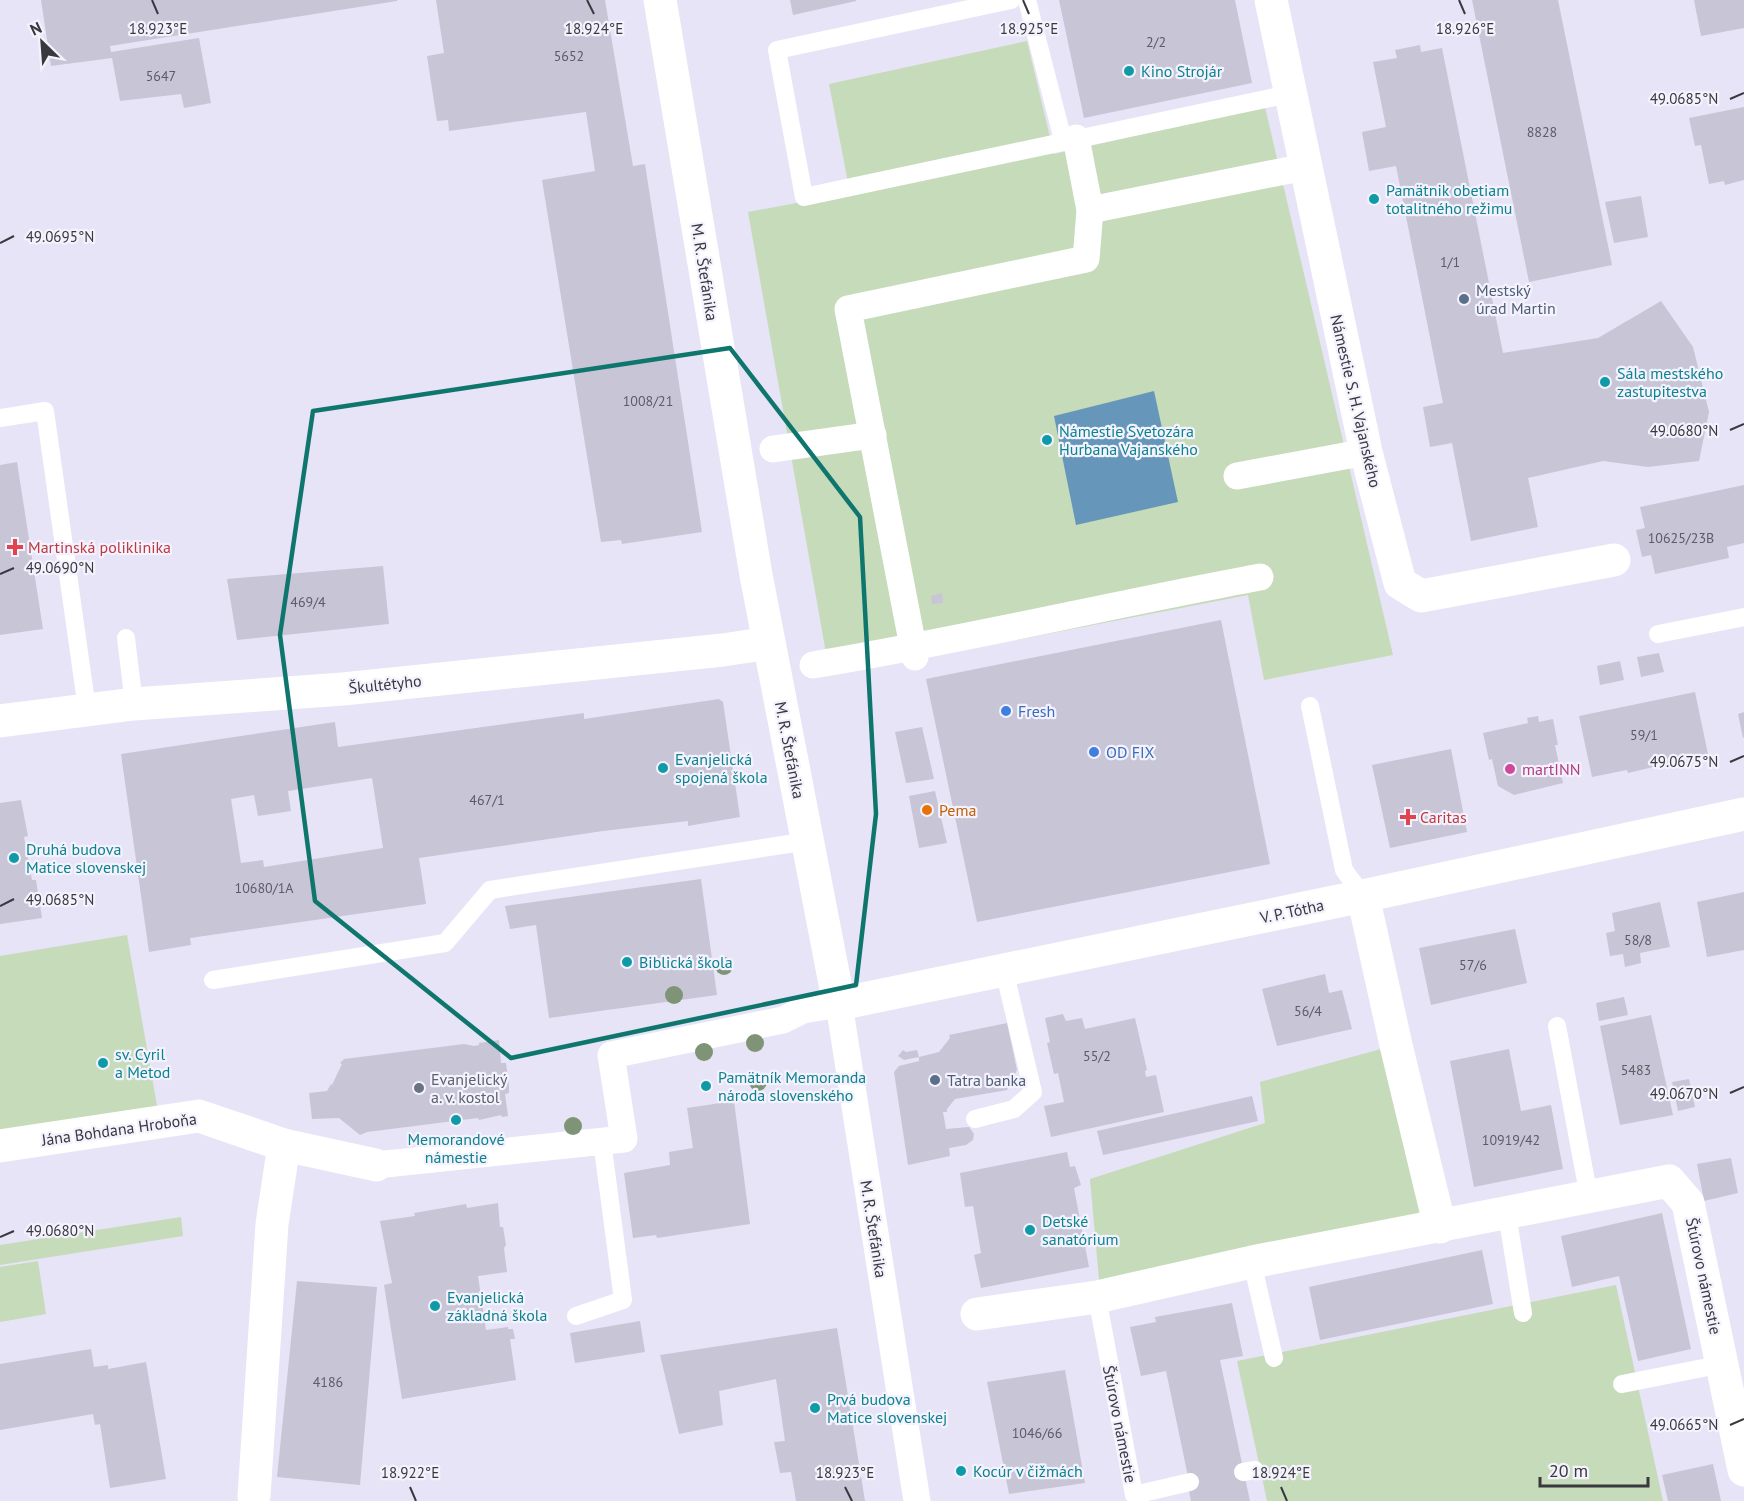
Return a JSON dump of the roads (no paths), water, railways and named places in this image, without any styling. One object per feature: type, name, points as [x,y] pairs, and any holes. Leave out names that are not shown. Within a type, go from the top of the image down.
[{"type":"street","name":"M. R. Štefánika","points":[[660,0],[752,552],[839,1004],[916,1501]]},
{"type":"street","name":"Námestie S. H. Vajanského","points":[[1270,0],[1366,452],[1400,583],[1421,596],[1614,560]]},
{"type":"street","points":[[914,652],[848,309],[1086,259],[1090,210],[1069,139]]},
{"type":"street","points":[[1090,210],[1305,167]]},
{"type":"street","points":[[773,449],[873,435]]},
{"type":"street","points":[[1237,476],[1366,452]]},
{"type":"street","points":[[813,665],[914,652],[1175,593],[1260,577]]},
{"type":"street","name":"Škultétyho","points":[[0,721],[134,704],[343,689],[769,643]]},
{"type":"street","name":"V. P. Tótha","points":[[839,1004],[1363,896],[1744,814]]},
{"type":"street","points":[[1363,896],[1395,1045],[1440,1227]]},
{"type":"street","points":[[376,1165],[624,1138],[611,1055],[783,1020],[803,1010],[839,1004]]},
{"type":"street","name":"Jána Bohdana Hroboňa","points":[[0,1146],[199,1116],[284,1145],[376,1165]]},
{"type":"street","points":[[254,1496],[272,1224],[284,1145]]},
{"type":"street","name":"Štúrovo námestie","points":[[977,1314],[1097,1297],[1252,1262],[1669,1181],[1688,1203],[1744,1470]]},
{"type":"lane","points":[[1011,0],[777,50],[804,197],[1289,94]]},
{"type":"lane","points":[[1028,0],[1069,139]]},
{"type":"lane","points":[[0,418],[45,411],[87,709]]},
{"type":"lane","points":[[1658,634],[1744,617]]},
{"type":"lane","points":[[126,638],[134,704]]},
{"type":"lane","points":[[1310,706],[1344,870],[1363,896]]},
{"type":"lane","points":[[213,980],[445,943],[490,890],[808,842]]},
{"type":"lane","points":[[975,1119],[1014,1109],[1033,1092],[1004,970]]},
{"type":"lane","points":[[1557,1026],[1589,1197]]},
{"type":"lane","points":[[576,1316],[623,1300],[602,1141]]},
{"type":"lane","points":[[1507,1214],[1523,1312]]},
{"type":"lane","points":[[1252,1262],[1274,1358]]},
{"type":"lane","name":"Štúrovo námestie","points":[[1097,1297],[1134,1495],[1190,1482]]},
{"type":"lane","points":[[1622,1384],[1723,1364]]},
{"type":"water","points":[[1154,391],[1178,502],[1076,525],[1054,416]]},
{"type":"place","name":"Kino Strojár","points":[[1129,71]]},
{"type":"place","name":"Pamätnik obetiam totalitného režimu","points":[[1374,199]]},
{"type":"place","name":"Mestský úrad Martin","points":[[1464,299]]},
{"type":"place","name":"Sála mestského zastupitestva","points":[[1605,382]]},
{"type":"place","name":"Námestie Svetozára Hurbana Vajanského","points":[[1047,440]]},
{"type":"place","name":"Martinská poliklinika","points":[[15,547]]},
{"type":"place","name":"Fresh","points":[[1006,711]]},
{"type":"place","name":"OD FIX","points":[[1094,752]]},
{"type":"place","name":"Evanjelická spojená škola","points":[[663,768]]},
{"type":"place","name":"martINN","points":[[1510,769]]},
{"type":"place","name":"Pema","points":[[927,810]]},
{"type":"place","name":"Caritas","points":[[1408,817]]},
{"type":"place","name":"Druhá budova Matice slovenskej","points":[[14,858]]},
{"type":"place","name":"Biblická škola","points":[[627,962]]},
{"type":"place","name":"sv. Cyril a Metod","points":[[103,1063]]},
{"type":"place","name":"Tatra banka","points":[[935,1080]]},
{"type":"place","name":"Pamätník Memoranda národa slovenského","points":[[706,1086]]},
{"type":"place","name":"Evanjelický a. v. kostol","points":[[419,1088]]},
{"type":"place","name":"Memorandové námestie","points":[[456,1120]]},
{"type":"place","name":"Detské sanatórium","points":[[1030,1230]]},
{"type":"place","name":"Evanjelická základná škola","points":[[435,1306]]},
{"type":"place","name":"Prvá budova Matice slovenskej","points":[[815,1408]]},
{"type":"place","name":"Kocúr v čižmách","points":[[961,1471]]}]
